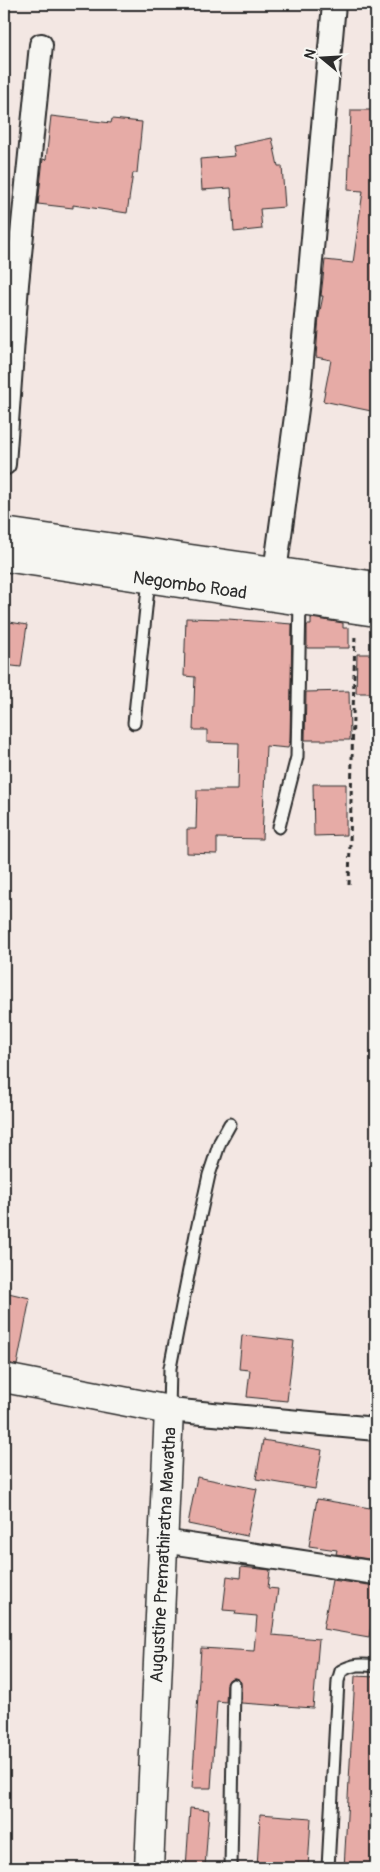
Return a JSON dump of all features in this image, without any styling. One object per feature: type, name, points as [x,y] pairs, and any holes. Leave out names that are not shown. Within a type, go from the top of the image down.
[{"type":"main road","name":"Negombo Road","points":[[4,532],[376,586]]},
{"type":"main road","name":"Negombo Road","points":[[4,557],[366,610]]},
{"type":"main road","name":"Augustine Premathiratna Mawatha","points":[[4,1378],[169,1410],[149,1868]]},
{"type":"street","points":[[275,572],[299,394],[334,4]]},
{"type":"street","points":[[4,464],[16,284],[41,45]]},
{"type":"street","points":[[169,1410],[376,1429]]},
{"type":"street","points":[[163,1541],[376,1573]]},
{"type":"lane","points":[[134,723],[149,579]]},
{"type":"lane","points":[[279,827],[297,757],[300,601]]},
{"type":"lane","points":[[169,1410],[170,1368],[196,1234],[212,1167],[220,1142],[230,1124]]},
{"type":"lane","points":[[328,1868],[338,1681],[341,1672],[350,1666],[360,1664],[376,1666]]},
{"type":"lane","points":[[231,1868],[234,1685]]},
{"type":"path","points":[[349,884],[366,610]]},
{"type":"building","points":[[351,110],[376,110],[376,412],[323,401],[331,360],[316,357],[325,260],[353,263],[363,191],[348,190]]},
{"type":"building","points":[[51,116],[111,123],[112,119],[142,122],[137,173],[133,173],[127,213],[73,205],[73,208],[38,204],[43,159],[46,160]]},
{"type":"building","points":[[272,138],[278,166],[282,166],[285,207],[260,209],[262,229],[234,232],[231,188],[202,190],[200,159],[235,156],[233,146]]},
{"type":"building","points":[[186,618],[292,624],[290,741],[288,748],[266,746],[262,839],[217,838],[217,854],[187,853],[187,829],[196,829],[197,790],[238,790],[239,743],[207,742],[207,730],[193,730],[195,677],[184,676]]},
{"type":"building","points":[[311,618],[343,623],[343,628],[349,628],[349,648],[307,648],[307,625],[311,625]]},
{"type":"building","points":[[4,621],[27,625],[21,667],[4,665]]},
{"type":"building","points":[[357,654],[376,654],[376,693],[356,693]]},
{"type":"building","points":[[349,691],[350,740],[305,740],[306,692]]},
{"type":"building","points":[[313,784],[346,784],[346,835],[314,836]]},
{"type":"building","points":[[4,1292],[30,1298],[17,1365],[4,1363]]},
{"type":"building","points":[[242,1335],[294,1341],[287,1401],[247,1397],[250,1370],[239,1369]]},
{"type":"building","points":[[263,1440],[322,1450],[315,1489],[256,1479]]},
{"type":"building","points":[[197,1477],[257,1489],[247,1536],[188,1524]]},
{"type":"building","points":[[317,1499],[376,1509],[376,1560],[336,1554],[337,1550],[309,1546]]},
{"type":"building","points":[[241,1567],[270,1570],[268,1588],[278,1589],[272,1635],[319,1639],[313,1708],[241,1703],[241,1682],[235,1678],[230,1679],[227,1684],[226,1702],[217,1701],[211,1788],[192,1788],[201,1648],[254,1651],[257,1616],[235,1614],[236,1611],[223,1610],[227,1576],[240,1578]]},
{"type":"building","points":[[332,1580],[376,1586],[369,1637],[323,1629]]},
{"type":"building","points":[[355,1676],[376,1677],[376,1868],[344,1868]]},
{"type":"building","points":[[190,1808],[209,1810],[205,1868],[186,1868]]},
{"type":"building","points":[[260,1814],[311,1818],[308,1868],[257,1868]]}]
